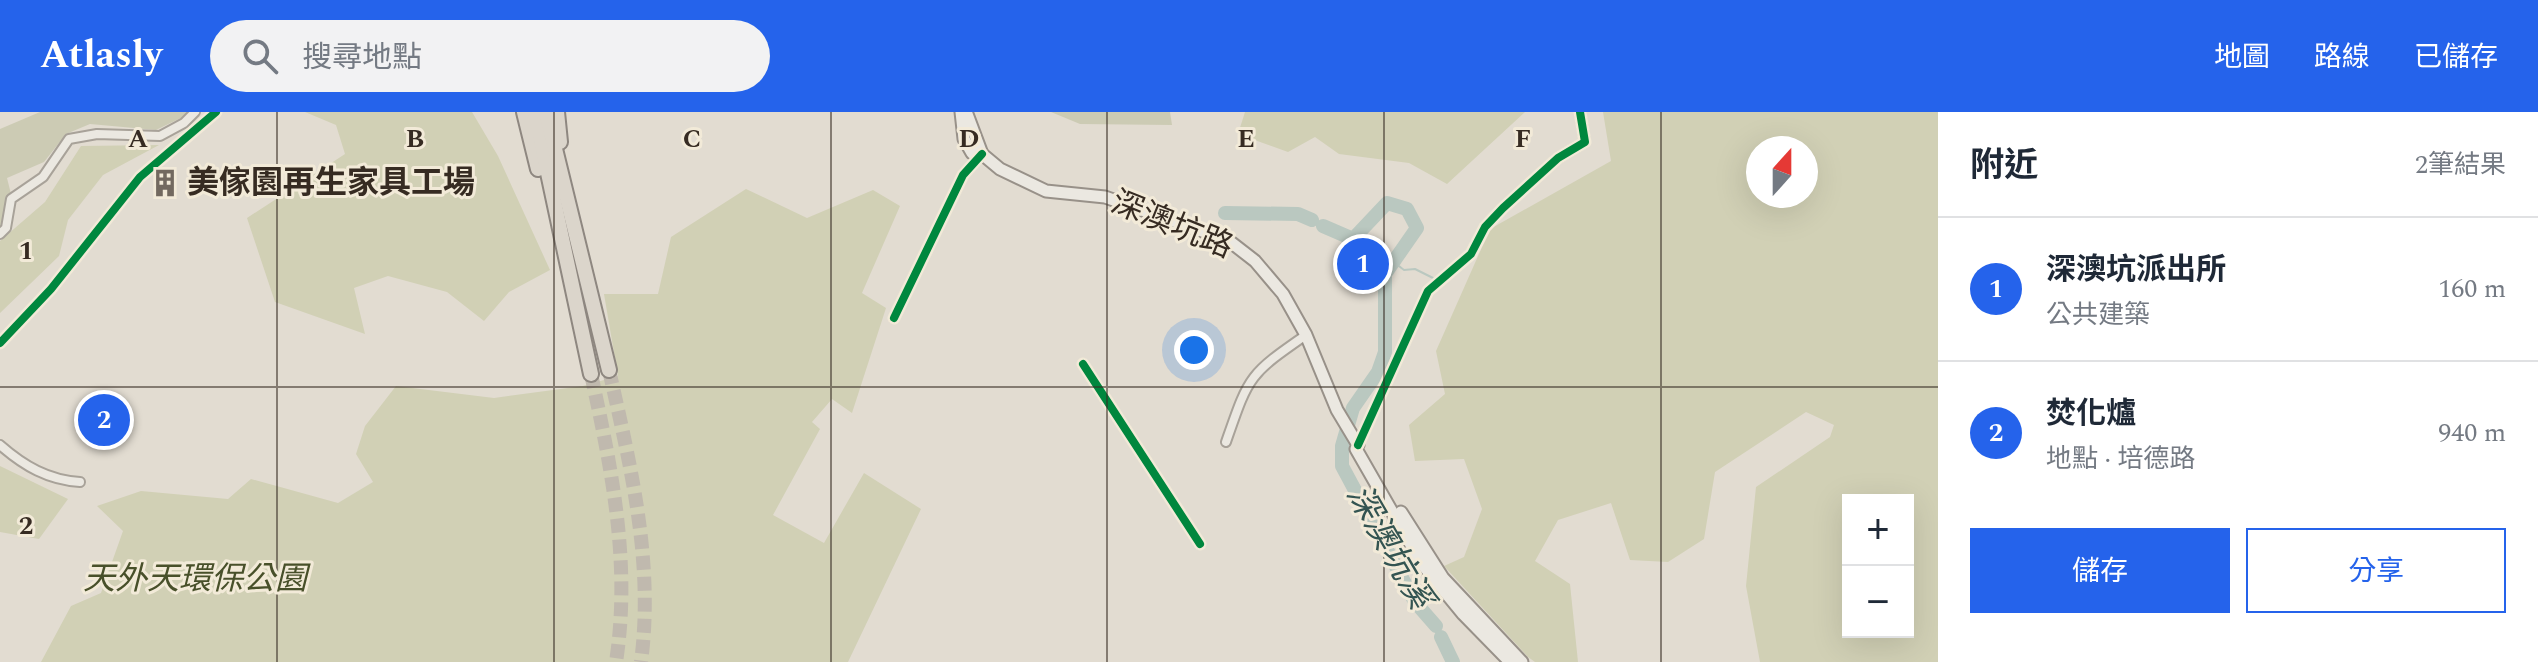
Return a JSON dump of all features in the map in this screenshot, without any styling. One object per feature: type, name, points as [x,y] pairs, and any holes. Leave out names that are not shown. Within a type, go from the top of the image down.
[{"type":"highway","points":[[524,112],[531,149],[557,226]]},
{"type":"highway","points":[[535,112],[591,374]]},
{"type":"highway","points":[[546,112],[609,370]]},
{"type":"highway","points":[[557,112],[563,183]]},
{"type":"main road","points":[[964,112],[982,154]]},
{"type":"main road","name":"深澳坑路","points":[[982,154],[1000,169],[1046,191],[1105,197],[1228,240],[1270,276],[1306,335],[1346,425],[1365,451],[1428,559],[1522,662]]},
{"type":"main road","name":"深澳坑路","points":[[1356,442],[1356,449],[1422,564],[1463,614],[1510,662]]},
{"type":"street","points":[[0,234],[6,228],[11,199],[43,177],[69,139],[97,134],[160,136],[184,123],[195,112]]},
{"type":"street","points":[[0,343],[51,289],[140,177],[216,112]]},
{"type":"street","points":[[1356,442],[1428,291],[1471,254],[1485,227],[1503,208],[1558,158],[1585,142],[1580,112]]},
{"type":"street","points":[[894,318],[959,183],[982,154]]},
{"type":"street","points":[[1226,442],[1248,382],[1257,369],[1306,335]]},
{"type":"street","points":[[1083,364],[1200,544]]},
{"type":"street","points":[[0,445],[44,475],[57,481],[80,482]]},
{"type":"green space","points":[[40,112],[193,112],[156,130],[90,124],[66,134],[44,162],[7,178],[13,202],[0,230],[0,129]]},
{"type":"green space","points":[[305,112],[472,112],[498,156],[550,270],[509,292],[484,321],[447,292],[388,276],[354,288],[365,334],[275,302],[247,218],[345,154],[336,125]]},
{"type":"green space","points":[[1051,112],[1170,112],[1172,125],[1080,124]]},
{"type":"green space","points":[[1245,112],[1525,112],[1447,184],[1409,163],[1339,154],[1315,137],[1288,152],[1238,134]]},
{"type":"green space","points":[[1603,112],[1938,112],[1938,662],[1760,662],[1746,586],[1756,487],[1830,437],[1834,425],[1806,412],[1715,472],[1704,539],[1668,562],[1630,560],[1611,503],[1558,520],[1535,561],[1570,584],[1578,662],[1535,662],[1528,657],[1444,566],[1464,557],[1482,509],[1464,459],[1415,461],[1409,425],[1445,394],[1436,351],[1490,229],[1611,161]]},
{"type":"green space","points":[[159,145],[103,175],[68,220],[59,256],[0,313],[0,241],[45,202],[81,146]]},
{"type":"green space","name":"天外天環保公園","points":[[746,189],[807,218],[873,190],[900,206],[862,293],[886,308],[852,413],[832,399],[812,422],[820,429],[773,515],[824,543],[864,473],[921,509],[848,662],[41,662],[71,606],[101,593],[123,531],[97,506],[141,491],[228,499],[251,479],[338,503],[373,482],[356,454],[365,426],[396,386],[494,398],[583,386],[618,376],[604,294],[658,294],[671,237]]},
{"type":"green space","points":[[0,466],[68,499],[39,539],[0,532]]},
{"type":"waterway","name":"深澳坑溪","points":[[1323,226],[1353,239],[1387,203],[1407,209],[1417,228],[1385,274],[1385,352],[1378,372],[1353,408],[1342,446],[1342,466],[1415,602],[1436,626]]},
{"type":"waterway","name":"深澳坑溪","points":[[1225,213],[1298,214],[1312,220]]},
{"type":"waterway","points":[[1395,263],[1404,270],[1415,269],[1433,278]]},
{"type":"waterway","name":"深澳坑溪","points":[[1441,637],[1453,662]]},
{"type":"tunnel","points":[[609,370],[638,515],[645,588],[641,662]]},
{"type":"tunnel","points":[[591,374],[617,517],[621,589],[616,662]]},
{"type":"cycle path","points":[[0,343],[51,289],[140,177],[216,112]]},
{"type":"cycle path","points":[[1358,445],[1428,291],[1471,254],[1485,227],[1503,208],[1558,158],[1585,142],[1580,112]]},
{"type":"cycle path","points":[[894,318],[963,175],[982,154]]},
{"type":"cycle path","points":[[1083,364],[1200,544]]},
{"type":"place","name":"美傢園再生家具工場","points":[[165,183]]},
{"type":"place","name":"深澳坑派出所","points":[[1363,264]]},
{"type":"place","name":"焚化爐","points":[[104,420]]}]
